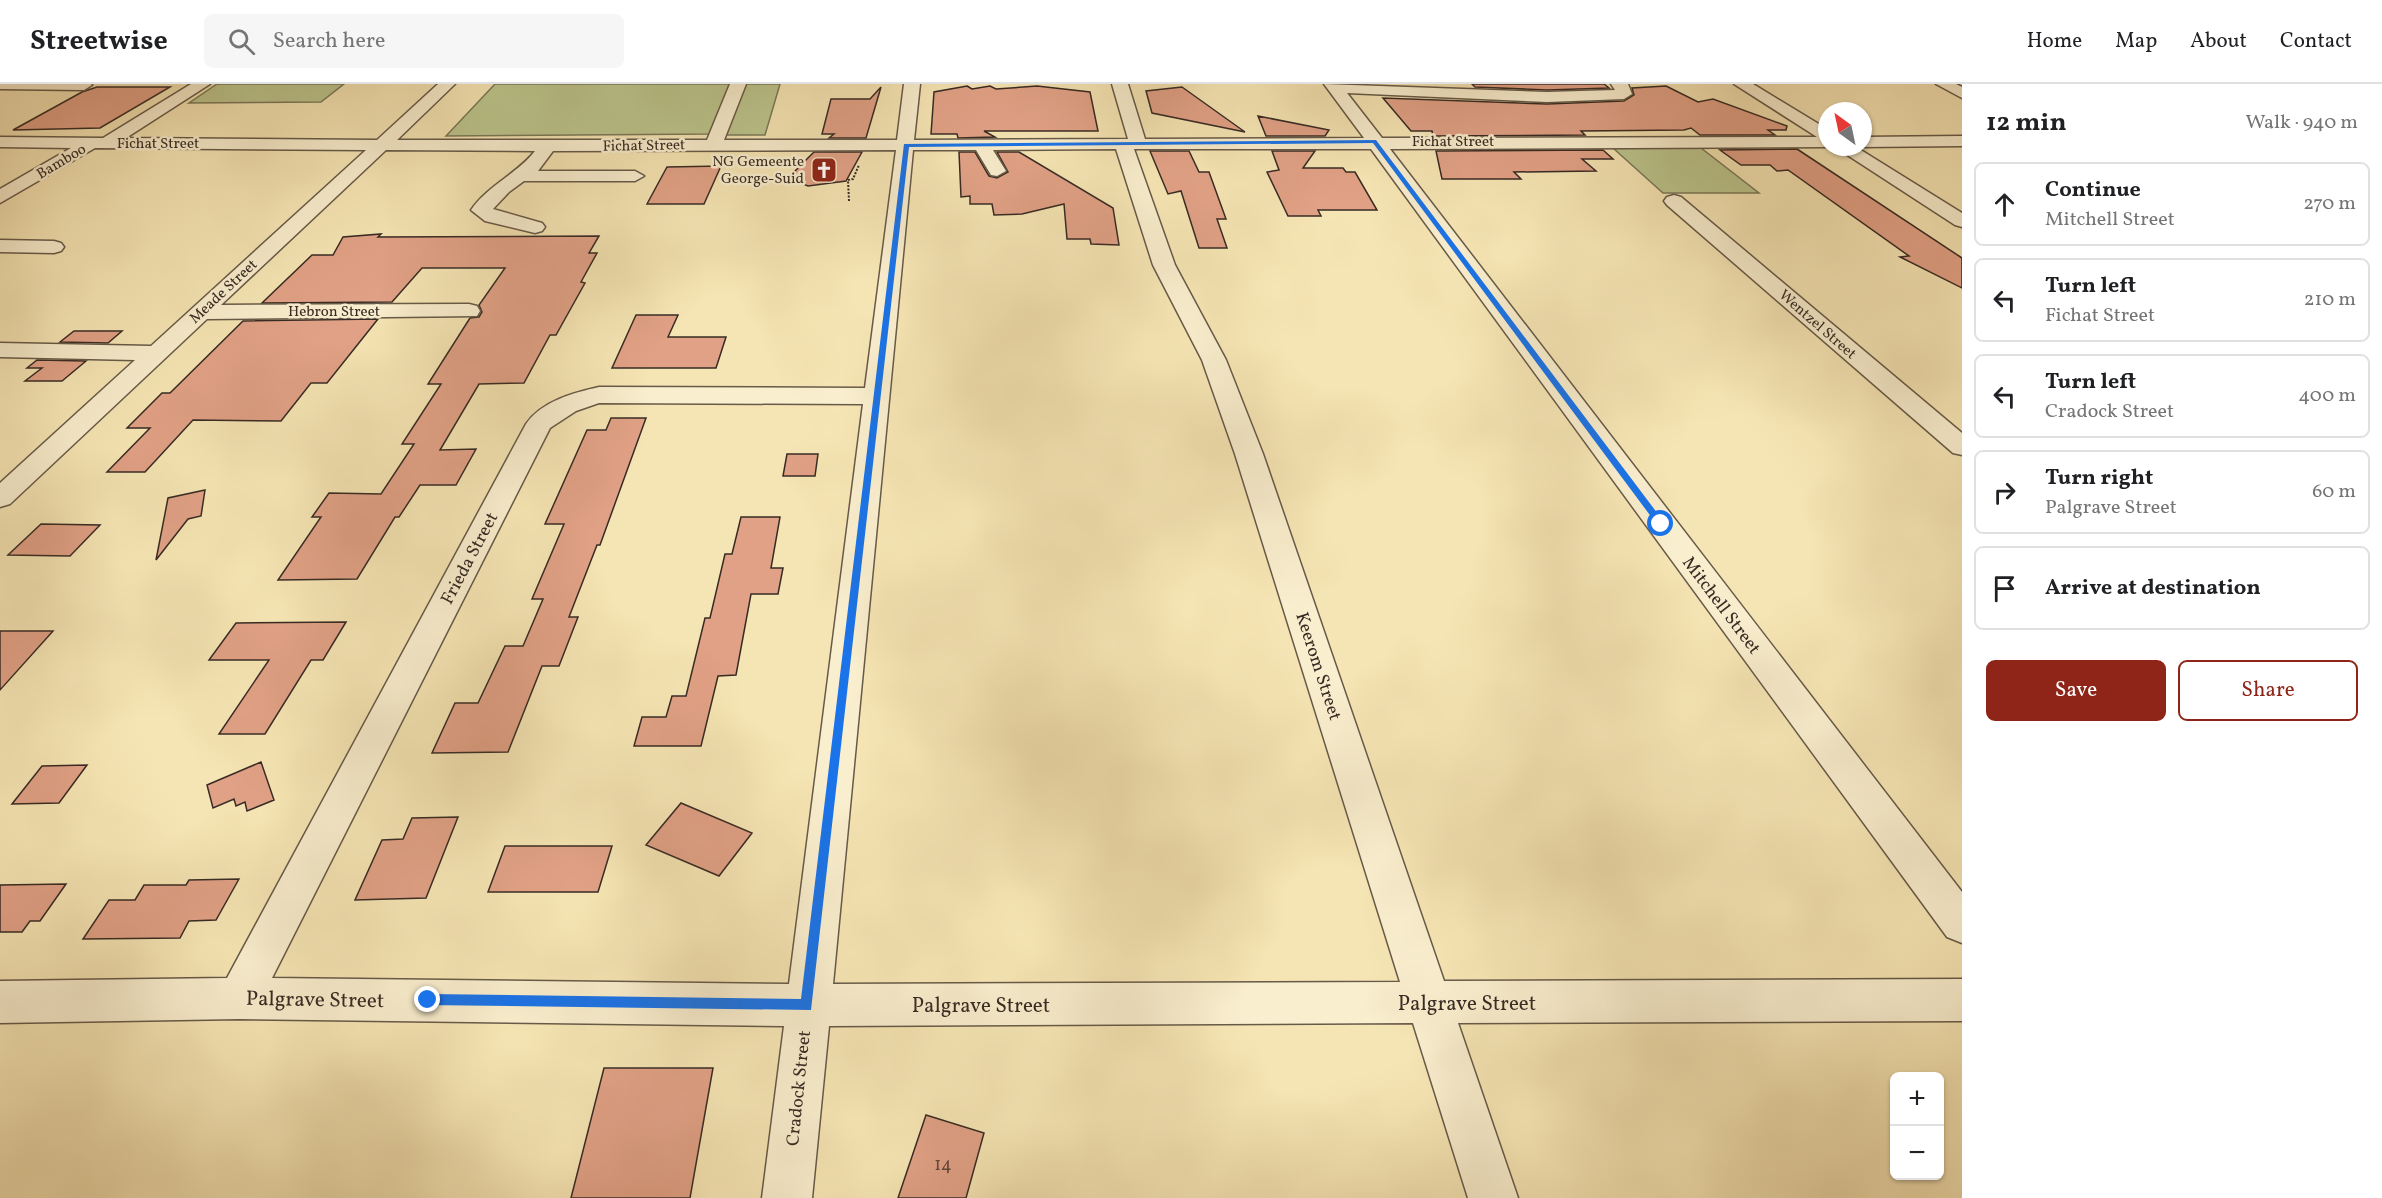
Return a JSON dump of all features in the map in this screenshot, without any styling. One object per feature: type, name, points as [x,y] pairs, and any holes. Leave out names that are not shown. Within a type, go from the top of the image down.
[{"type":"street","points":[[0,84],[84,85]]},
{"type":"street","name":"Bamboo","points":[[0,197],[202,84]]},
{"type":"street","points":[[714,144],[738,84]]},
{"type":"street","name":"Cradock Street","points":[[787,1198],[912,84]]},
{"type":"street","name":"Keerom Street","points":[[1120,84],[1131,143],[1164,265],[1214,360],[1249,454],[1493,1198]]},
{"type":"street","points":[[1334,86],[1455,88],[1547,97],[1615,96],[1625,92],[1619,84]]},
{"type":"street","points":[[1742,84],[1818,130]]},
{"type":"street","points":[[1944,84],[1962,93]]},
{"type":"street","name":"Meade Street","points":[[0,498],[380,144],[456,85]]},
{"type":"street","name":"Mitchell Street","points":[[1334,86],[1962,924]]},
{"type":"street","points":[[0,132],[18,123]]},
{"type":"street","name":"Fichat Street","points":[[0,142],[548,146],[1374,141],[1818,142]]},
{"type":"street","points":[[1872,142],[1962,141]]},
{"type":"street","points":[[981,144],[997,171]]},
{"type":"street","points":[[535,227],[492,217],[481,210],[491,197],[522,176],[548,146]]},
{"type":"street","points":[[1858,156],[1962,221]]},
{"type":"street","points":[[522,176],[635,176]]},
{"type":"street","name":"Wentzel Street","points":[[1674,201],[1962,447]]},
{"type":"street","points":[[0,246],[54,247]]},
{"type":"street","name":"Hebron Street","points":[[200,312],[469,310]]},
{"type":"street","points":[[0,350],[156,353]]},
{"type":"street","name":"Frieda Street","points":[[239,998],[539,424],[556,409],[579,399],[598,395],[876,396]]},
{"type":"street","name":"Palgrave Street","points":[[0,1002],[239,998],[807,1005],[1962,1000]]},
{"type":"path","points":[[849,201],[848,180],[853,179],[861,159]]},
{"type":"green space","points":[[217,84],[344,84],[321,102],[189,103]]},
{"type":"green space","points":[[495,84],[734,84],[711,134],[446,136]]},
{"type":"green space","points":[[743,84],[780,84],[765,135],[723,135]]},
{"type":"green space","points":[[1613,148],[1701,148],[1759,193],[1663,193]]},
{"type":"building","points":[[1472,84],[1604,84],[1609,88],[1547,90],[1475,87]]},
{"type":"building","points":[[967,86],[972,89],[990,86],[996,89],[1037,86],[1090,92],[1098,131],[984,131],[995,137],[958,138],[957,134],[931,134],[934,92]]},
{"type":"building","points":[[1666,86],[1698,102],[1713,99],[1787,126],[1786,130],[1768,130],[1775,135],[1700,135],[1691,128],[1684,130],[1581,131],[1585,135],[1433,136],[1432,131],[1411,131],[1383,98],[1547,104],[1624,101],[1634,95],[1632,88]]},
{"type":"building","points":[[97,87],[170,87],[100,128],[13,130],[82,92]]},
{"type":"building","points":[[881,87],[866,138],[829,138],[834,134],[822,134],[831,99],[870,99]]},
{"type":"building","points":[[1182,87],[1245,132],[1152,113],[1146,91]]},
{"type":"building","points":[[1258,116],[1329,130],[1325,136],[1266,136]]},
{"type":"building","points":[[1797,149],[1962,258],[1962,288],[1900,257],[1909,256],[1788,170],[1777,171],[1770,165],[1741,165],[1720,150]]},
{"type":"building","points":[[1603,150],[1613,159],[1582,159],[1596,171],[1514,172],[1521,179],[1442,179],[1436,151]]},
{"type":"building","points":[[1150,151],[1189,151],[1199,172],[1209,172],[1226,219],[1217,219],[1227,248],[1199,248],[1181,191],[1168,194]]},
{"type":"building","points":[[1272,151],[1315,151],[1303,168],[1343,168],[1346,172],[1355,172],[1377,210],[1318,210],[1321,216],[1288,216],[1267,172],[1279,170]]},
{"type":"building","name":"NG Gemeente George-Suid","points":[[814,152],[862,152],[846,181],[808,186],[788,178]]},
{"type":"building","points":[[959,152],[975,152],[989,176],[997,178],[1008,172],[997,152],[1019,152],[1113,208],[1119,245],[1091,244],[1090,239],[1067,239],[1064,204],[1022,214],[994,215],[992,204],[970,204],[970,196],[961,197]]},
{"type":"building","points":[[721,166],[704,204],[647,204],[667,167]]},
{"type":"building","points":[[381,234],[378,237],[599,236],[589,253],[597,253],[581,282],[585,283],[556,335],[550,335],[524,383],[479,384],[440,450],[476,449],[456,485],[420,485],[399,517],[395,517],[357,579],[278,580],[321,517],[312,517],[329,493],[381,494],[414,444],[402,444],[441,384],[428,384],[470,318],[479,317],[482,312],[479,305],[505,268],[422,268],[392,302],[262,303],[312,255],[333,255],[343,237]]},
{"type":"building","points":[[636,315],[678,315],[668,337],[726,337],[716,368],[612,368]]},
{"type":"building","points":[[378,319],[327,383],[311,383],[281,421],[193,420],[145,472],[107,472],[150,428],[127,428],[162,393],[170,393],[243,321]]},
{"type":"building","points":[[74,331],[122,331],[108,343],[60,342]]},
{"type":"building","points":[[37,360],[86,361],[62,381],[25,381],[42,368],[27,368]]},
{"type":"building","points":[[611,418],[646,418],[600,545],[597,545],[569,617],[578,617],[559,666],[542,666],[508,752],[432,753],[455,703],[478,703],[505,646],[523,646],[543,599],[532,599],[564,524],[545,524],[587,430],[606,430]]},
{"type":"building","points":[[787,454],[818,454],[815,476],[783,476]]},
{"type":"building","points":[[205,490],[201,516],[188,519],[156,560],[168,498]]},
{"type":"building","points":[[741,517],[780,517],[771,568],[783,568],[778,594],[751,594],[736,675],[718,676],[701,746],[634,746],[642,717],[666,717],[672,696],[686,696],[705,618],[710,618],[725,554],[732,554]]},
{"type":"building","points":[[41,524],[100,525],[70,556],[8,555]]},
{"type":"building","points":[[346,622],[323,660],[311,660],[265,734],[219,734],[269,660],[209,660],[236,623]]},
{"type":"building","points":[[0,631],[53,631],[0,690]]},
{"type":"building","points":[[261,762],[274,800],[247,811],[245,802],[236,806],[234,799],[213,808],[207,785]]},
{"type":"building","points":[[87,765],[59,803],[12,804],[42,766]]},
{"type":"building","points":[[681,803],[752,833],[719,876],[646,845]]},
{"type":"building","points":[[458,817],[426,898],[355,900],[382,840],[403,839],[412,818]]},
{"type":"building","points":[[505,846],[612,846],[598,892],[488,892]]},
{"type":"building","points":[[239,879],[216,920],[189,921],[180,938],[83,939],[109,900],[135,900],[144,885],[186,885],[189,880]]},
{"type":"building","points":[[66,884],[40,921],[30,921],[22,932],[0,932],[0,885]]},
{"type":"building","points":[[604,1068],[713,1068],[690,1198],[571,1198]]},
{"type":"building","points":[[926,1115],[984,1133],[966,1198],[898,1198]]},
{"type":"place","name":"NG Gemeente George-Suid","points":[[824,170]]},
{"type":"route","points":[[428,1000],[807,1005],[906,145],[1374,141],[1661,524]]}]
